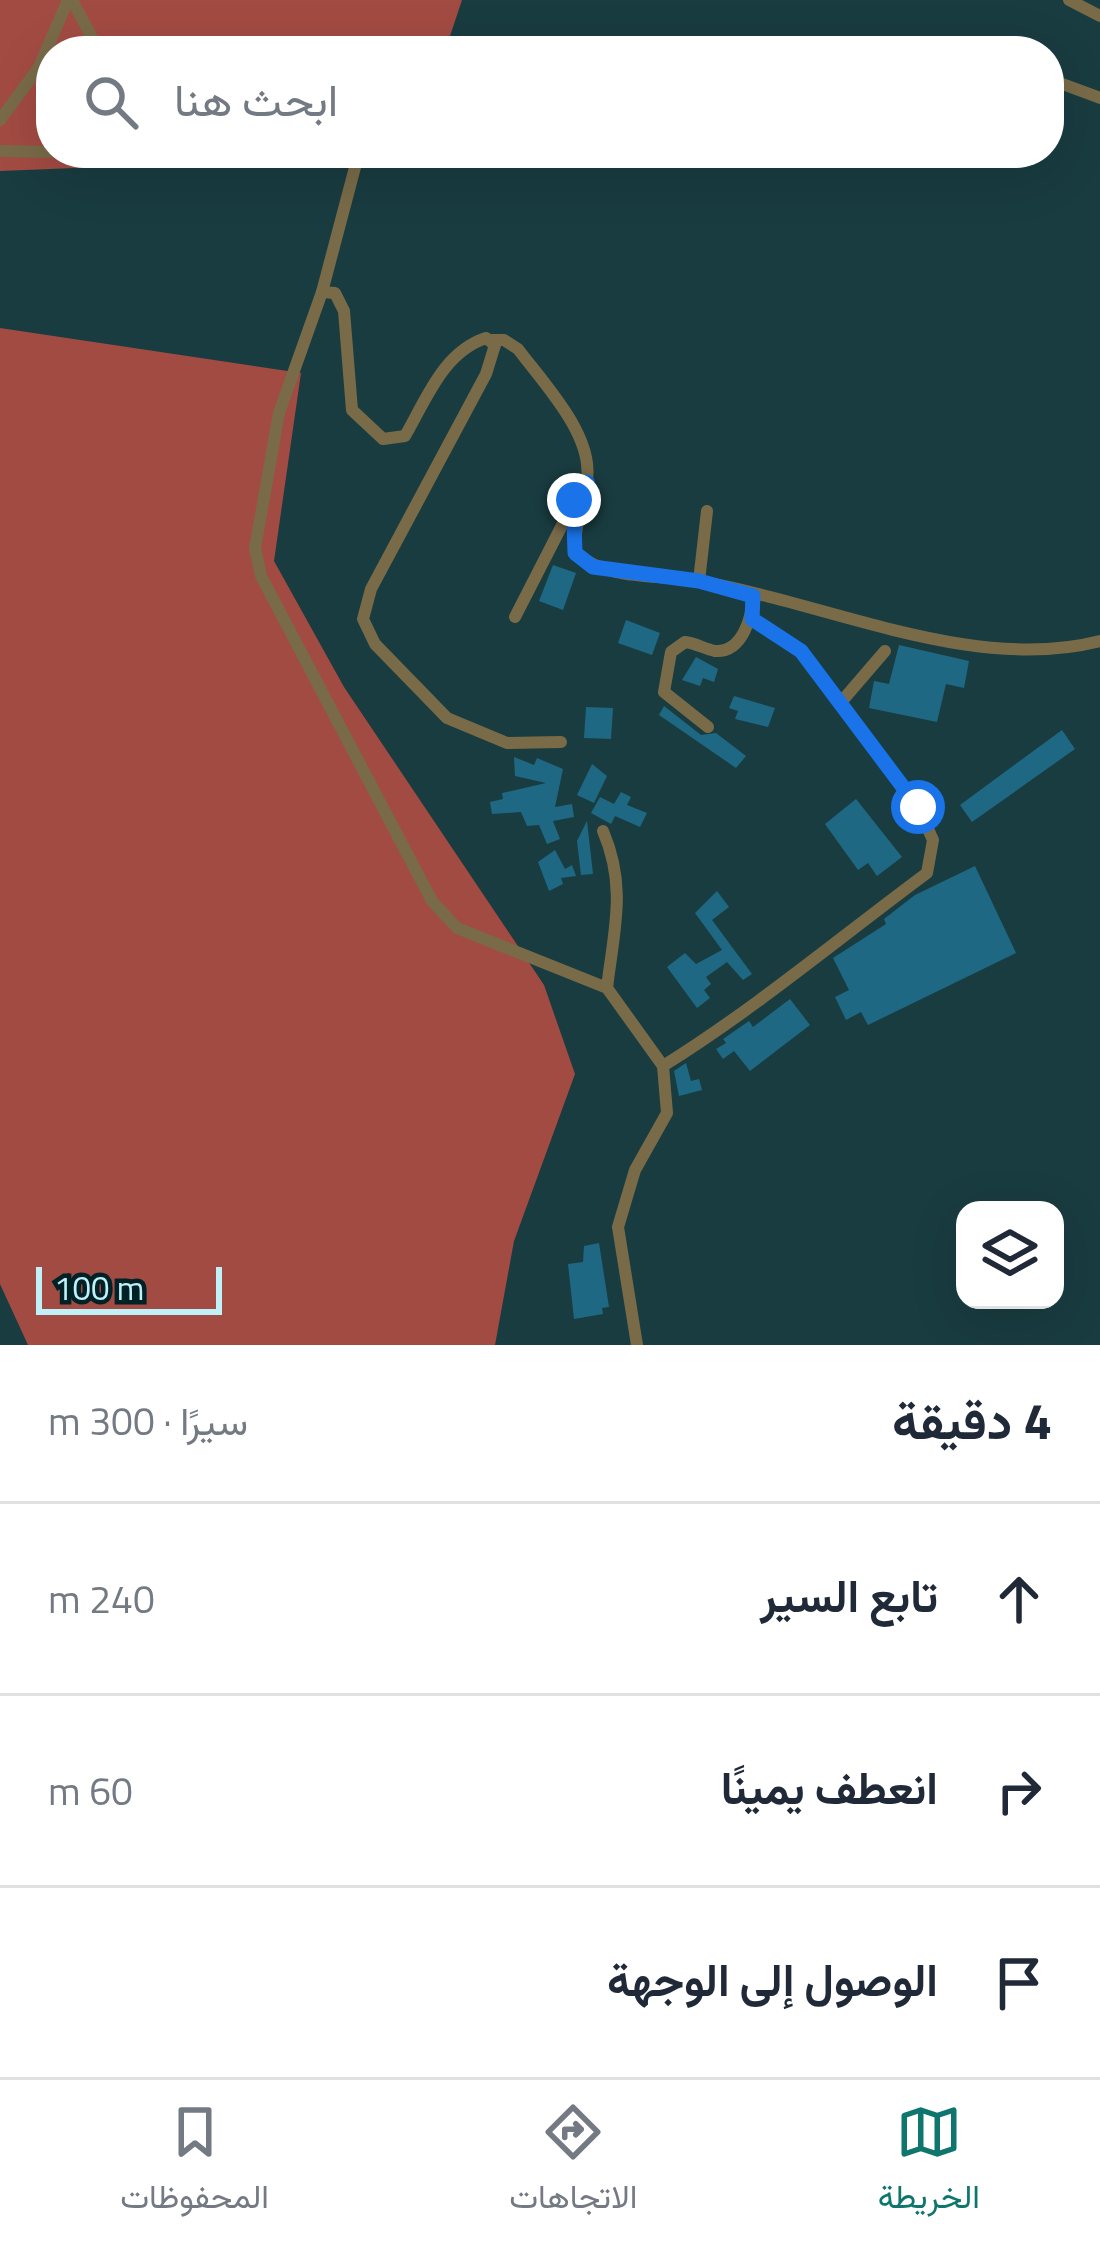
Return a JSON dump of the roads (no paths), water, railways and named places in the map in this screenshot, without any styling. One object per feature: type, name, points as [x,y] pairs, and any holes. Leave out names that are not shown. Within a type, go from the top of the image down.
[{"type":"street","points":[[70,0],[90,36]]},
{"type":"street","points":[[53,36],[70,0]]},
{"type":"street","points":[[1070,0],[1100,16]]},
{"type":"street","points":[[0,120],[36,71]]},
{"type":"street","points":[[1064,85],[1100,98]]},
{"type":"street","points":[[0,151],[36,152]]},
{"type":"street","points":[[355,168],[322,292],[279,413],[255,548],[261,576],[445,916],[457,928],[607,988],[663,1066],[667,1113],[635,1170],[618,1227],[637,1345]]},
{"type":"street","points":[[322,292],[335,293],[344,311],[352,410],[383,439],[405,436],[444,368],[471,344],[503,340],[518,350],[589,446],[587,482],[574,523],[575,553],[593,567],[699,581],[984,647],[1057,652],[1100,641]]},
{"type":"street","points":[[490,340],[494,357],[371,589],[363,620],[375,644],[447,718],[506,743],[561,742]]},
{"type":"street","points":[[514,617],[587,482]]},
{"type":"street","points":[[699,581],[707,511]]},
{"type":"street","points":[[709,727],[664,692],[671,652],[685,642],[721,651],[739,639],[752,619],[753,596]]},
{"type":"street","points":[[663,1066],[761,1003],[797,967],[931,867],[929,826],[842,700],[801,651],[752,619]]},
{"type":"street","points":[[842,700],[886,651]]},
{"type":"street","points":[[603,831],[617,864],[620,887],[607,988]]}]
